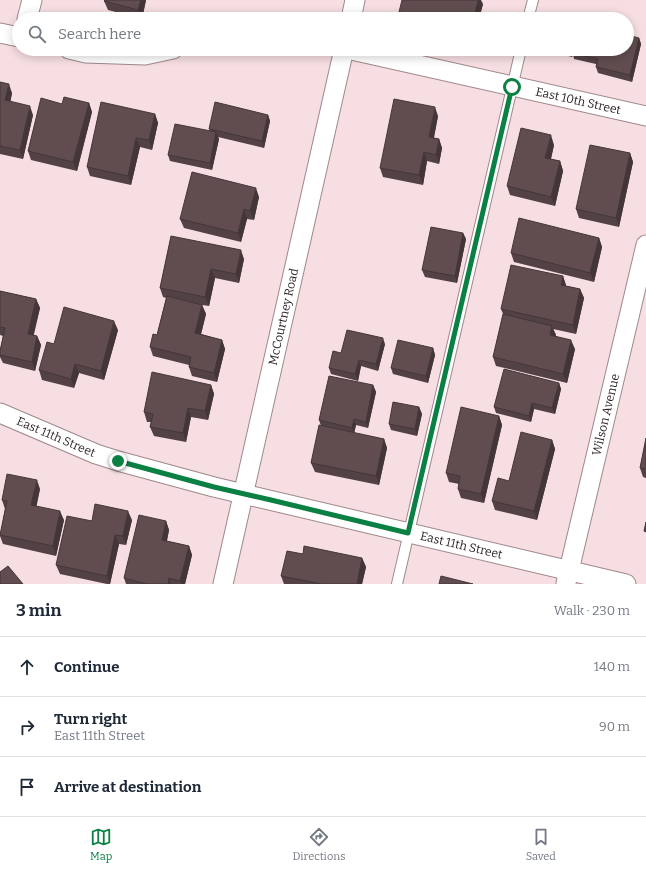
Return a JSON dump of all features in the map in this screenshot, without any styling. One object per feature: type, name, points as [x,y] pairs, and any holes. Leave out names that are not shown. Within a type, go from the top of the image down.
[{"type":"street","points":[[29,12],[32,0]]},
{"type":"street","points":[[352,12],[355,0]]},
{"type":"street","points":[[0,33],[12,36]]},
{"type":"street","name":"McCourtney Road","points":[[223,584],[343,56]]},
{"type":"street","name":"East 10th Street","points":[[376,56],[646,116]]},
{"type":"street","name":"Wilson Avenue","points":[[568,578],[646,246]]},
{"type":"street","name":"East 11th Street","points":[[0,413],[96,454],[118,461],[214,487],[408,533],[568,578],[626,584]]},
{"type":"lane","points":[[530,12],[533,0]]},
{"type":"lane","points":[[397,584],[519,56]]},
{"type":"building","points":[[141,0],[138,10],[104,1]]},
{"type":"building","points":[[402,0],[478,0],[475,12],[399,12]]},
{"type":"building","points":[[634,37],[639,38],[630,75],[596,67],[598,59],[585,56],[634,56]]},
{"type":"building","points":[[0,82],[9,84],[5,100],[30,106],[20,150],[0,146]]},
{"type":"building","points":[[64,97],[89,103],[73,162],[28,151],[41,98],[62,104]]},
{"type":"building","points":[[394,99],[435,107],[429,137],[439,139],[436,155],[424,152],[419,175],[380,168]]},
{"type":"building","points":[[101,102],[155,114],[149,140],[136,138],[128,176],[87,167]]},
{"type":"building","points":[[215,102],[268,115],[262,141],[209,129]]},
{"type":"building","points":[[175,124],[216,132],[210,163],[168,155]]},
{"type":"building","points":[[521,128],[551,135],[545,158],[560,161],[551,197],[507,186]]},
{"type":"building","points":[[590,145],[630,153],[616,218],[576,209]]},
{"type":"building","points":[[192,172],[256,188],[250,211],[244,209],[238,233],[180,219]]},
{"type":"building","points":[[519,218],[599,238],[590,273],[511,253]]},
{"type":"building","points":[[431,227],[463,233],[455,276],[422,270]]},
{"type":"building","points":[[171,236],[241,250],[236,274],[211,269],[205,297],[160,288]]},
{"type":"building","points":[[511,265],[563,276],[561,285],[580,289],[573,325],[501,309]]},
{"type":"building","points":[[0,291],[36,299],[28,334],[37,336],[32,362],[0,355],[5,328],[0,327]]},
{"type":"building","points":[[167,296],[202,305],[195,333],[222,340],[214,373],[189,367],[191,357],[150,347],[153,334],[157,335]]},
{"type":"building","points":[[64,307],[114,321],[101,371],[75,364],[71,379],[39,370],[47,342],[54,344]]},
{"type":"building","points":[[503,314],[552,326],[550,335],[571,340],[563,374],[493,357]]},
{"type":"building","points":[[347,330],[383,338],[376,364],[359,360],[355,374],[329,368],[333,351],[341,353]]},
{"type":"building","points":[[398,340],[433,348],[426,376],[391,368]]},
{"type":"building","points":[[504,369],[559,383],[552,408],[532,403],[529,416],[494,407]]},
{"type":"building","points":[[152,372],[211,385],[205,411],[188,408],[183,433],[150,427],[153,414],[144,412]]},
{"type":"building","points":[[329,376],[373,385],[366,422],[354,419],[352,428],[319,420]]},
{"type":"building","points":[[393,402],[419,407],[415,429],[389,424]]},
{"type":"building","points":[[461,407],[499,416],[481,494],[458,489],[460,476],[446,473]]},
{"type":"building","points":[[319,425],[384,439],[376,476],[311,463]]},
{"type":"building","points":[[521,432],[552,440],[534,511],[492,501],[498,478],[509,481]]},
{"type":"building","points":[[646,438],[646,469],[640,468]]},
{"type":"building","points":[[7,474],[37,480],[31,505],[60,511],[53,546],[0,535],[7,501],[2,500]]},
{"type":"building","points":[[95,504],[128,511],[123,536],[115,535],[107,576],[56,565],[67,516],[92,521]]},
{"type":"building","points":[[139,515],[166,521],[162,540],[189,546],[180,581],[169,578],[168,584],[147,584],[124,578]]},
{"type":"building","points":[[304,546],[362,558],[357,584],[322,584],[281,576],[287,551],[303,554]]},
{"type":"building","points":[[8,566],[23,584],[0,584],[0,572]]},
{"type":"building","points":[[441,576],[473,584],[439,584]]},
{"type":"route","points":[[118,461],[214,487],[408,533],[512,87]]}]
